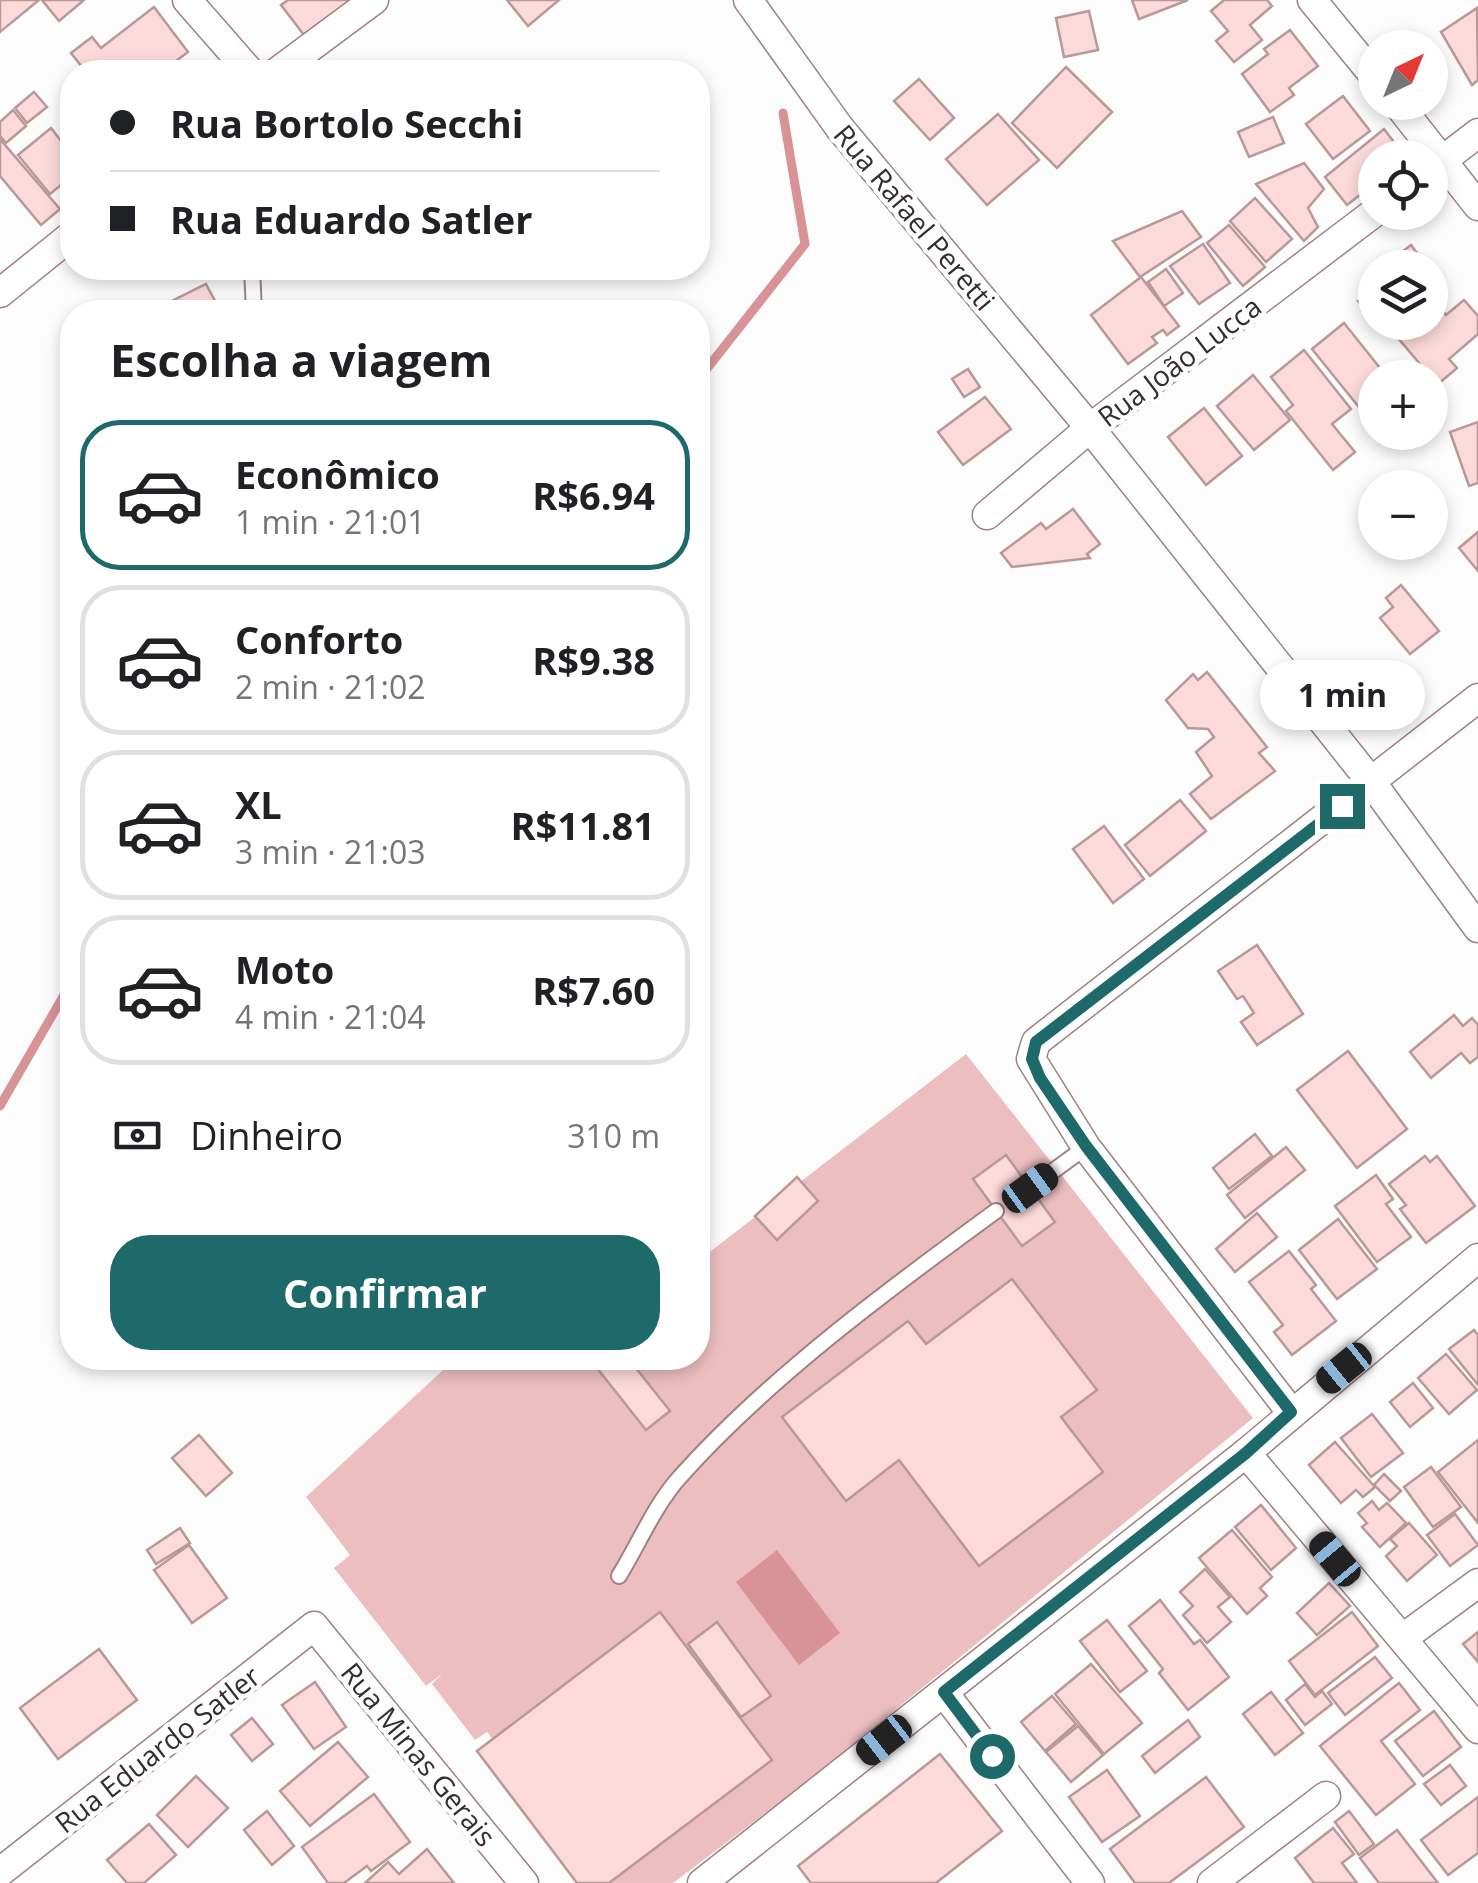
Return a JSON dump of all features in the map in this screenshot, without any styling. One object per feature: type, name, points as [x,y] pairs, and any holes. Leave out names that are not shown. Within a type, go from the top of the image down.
[{"type":"street","points":[[187,0],[240,60]]},
{"type":"street","points":[[293,60],[374,0]]},
{"type":"street","name":"Rua Rafael Peretti","points":[[748,0],[839,127],[1090,428],[1372,782]]},
{"type":"street","points":[[1312,0],[1358,56]]},
{"type":"street","points":[[1448,157],[1478,133]]},
{"type":"street","points":[[1448,177],[1478,206]]},
{"type":"street","name":"Rua João Lucca","points":[[987,515],[1090,428],[1358,225]]},
{"type":"street","points":[[0,293],[60,245]]},
{"type":"street","points":[[1291,1412],[1086,1146],[1040,1078],[1032,1059],[1036,1042],[1478,698]]},
{"type":"street","points":[[1372,782],[1478,928]]},
{"type":"street","points":[[702,1883],[1246,1453],[1478,1258]]},
{"type":"street","points":[[1246,1453],[1478,1729]]},
{"type":"street","points":[[1402,1638],[1478,1583]]},
{"type":"street","name":"Rua Eduardo Satler","points":[[0,1872],[314,1626]]},
{"type":"street","name":"Rua Minas Gerais","points":[[314,1626],[524,1883]]},
{"type":"street","points":[[944,1692],[1090,1883]]},
{"type":"street","points":[[1212,1883],[1326,1796]]},
{"type":"lane","points":[[1030,1188],[1086,1146]]},
{"type":"lane","points":[[619,1576],[676,1481],[752,1404],[996,1210]]},
{"type":"shaded area","points":[[966,1054],[1253,1418],[814,1776],[673,1883],[603,1883],[487,1732],[475,1740],[432,1684],[442,1674],[426,1686],[334,1568],[350,1555],[306,1497],[443,1370],[710,1370],[710,1252]]},
{"type":"shaded area","points":[[777,1550],[840,1633],[799,1665],[736,1582]]},
{"type":"building","points":[[0,0],[39,0],[0,32]]},
{"type":"building","points":[[42,0],[84,0],[59,21]]},
{"type":"building","points":[[288,0],[358,0],[307,39],[281,5]]},
{"type":"building","points":[[507,0],[559,0],[528,26]]},
{"type":"building","points":[[1132,0],[1188,0],[1139,19]]},
{"type":"building","points":[[1224,0],[1267,0],[1272,6],[1250,25],[1262,40],[1234,62],[1216,41],[1228,31],[1211,11]]},
{"type":"building","points":[[154,7],[188,52],[177,60],[77,60],[71,53],[92,37],[101,48]]},
{"type":"building","points":[[1477,8],[1478,80],[1472,85],[1448,44],[1448,30],[1444,30]]},
{"type":"building","points":[[1089,11],[1098,50],[1064,57],[1056,18]]},
{"type":"building","points":[[1290,30],[1318,66],[1289,88],[1294,95],[1270,112],[1242,74],[1268,54],[1264,49]]},
{"type":"building","points":[[1066,67],[1112,112],[1057,168],[1012,123]]},
{"type":"building","points":[[919,79],[954,118],[930,140],[894,101]]},
{"type":"building","points":[[34,92],[47,107],[27,123],[15,108]]},
{"type":"building","points":[[1343,96],[1370,131],[1333,159],[1306,124]]},
{"type":"building","points":[[13,110],[26,126],[6,143],[0,136],[0,122]]},
{"type":"building","points":[[998,114],[1039,160],[987,205],[946,159]]},
{"type":"building","points":[[1273,117],[1284,143],[1249,157],[1238,132]]},
{"type":"building","points":[[51,128],[60,140],[60,186],[50,194],[18,155]]},
{"type":"building","points":[[1384,129],[1392,140],[1370,140]]},
{"type":"building","points":[[0,139],[60,209],[41,225],[0,176]]},
{"type":"building","points":[[1358,150],[1358,196],[1347,205],[1325,177]]},
{"type":"building","points":[[1304,163],[1324,189],[1308,208],[1318,227],[1304,241],[1256,184]]},
{"type":"building","points":[[1255,198],[1292,239],[1266,262],[1230,221]]},
{"type":"building","points":[[1182,211],[1201,237],[1140,277],[1113,241]]},
{"type":"building","points":[[1229,225],[1265,267],[1243,286],[1207,243]]},
{"type":"building","points":[[1203,244],[1230,283],[1199,304],[1170,266]]},
{"type":"building","points":[[1166,269],[1183,293],[1164,306],[1148,282]]},
{"type":"building","points":[[1141,277],[1179,326],[1167,335],[1163,330],[1152,337],[1157,343],[1128,364],[1091,315]]},
{"type":"building","points":[[206,284],[215,300],[174,300]]},
{"type":"building","points":[[1464,300],[1478,316],[1478,334],[1449,359],[1457,368],[1448,376],[1448,360],[1417,360],[1400,340],[1448,340],[1448,313]]},
{"type":"building","points":[[1344,323],[1374,360],[1358,360],[1358,406],[1312,349]]},
{"type":"building","points":[[1304,350],[1351,409],[1332,424],[1355,452],[1333,470],[1286,411],[1293,405],[1271,377]]},
{"type":"building","points":[[968,369],[980,387],[964,397],[952,379]]},
{"type":"building","points":[[1253,375],[1290,420],[1254,450],[1217,406]]},
{"type":"building","points":[[985,397],[1011,429],[963,465],[938,432]]},
{"type":"building","points":[[1204,408],[1242,456],[1206,485],[1168,437]]},
{"type":"building","points":[[1478,422],[1478,483],[1469,486],[1450,432]]},
{"type":"building","points":[[1073,509],[1100,544],[1087,554],[1090,558],[1012,567],[1001,553],[1041,523],[1046,529]]},
{"type":"building","points":[[1478,532],[1478,571],[1459,548]]},
{"type":"building","points":[[1401,585],[1439,631],[1410,654],[1380,618],[1393,607],[1386,598]]},
{"type":"building","points":[[1207,672],[1267,747],[1259,753],[1275,771],[1211,819],[1190,794],[1212,776],[1196,752],[1214,737],[1208,729],[1188,728],[1166,700],[1193,674],[1198,680]]},
{"type":"building","points":[[1180,800],[1206,831],[1150,876],[1125,845]]},
{"type":"building","points":[[1104,826],[1144,879],[1113,903],[1073,849]]},
{"type":"building","points":[[1257,945],[1303,1014],[1257,1045],[1241,1022],[1254,1013],[1243,996],[1237,999],[1218,971]]},
{"type":"building","points":[[1454,1015],[1463,1026],[1472,1018],[1478,1025],[1478,1057],[1470,1063],[1461,1053],[1431,1078],[1410,1052]]},
{"type":"building","points":[[1348,1051],[1407,1129],[1357,1168],[1297,1090]]},
{"type":"building","points":[[1255,1134],[1272,1156],[1229,1189],[1213,1168]]},
{"type":"building","points":[[1286,1147],[1305,1170],[1245,1218],[1227,1195]]},
{"type":"building","points":[[1006,1155],[1055,1222],[1022,1246],[973,1179]]},
{"type":"building","points":[[1425,1156],[1430,1162],[1437,1156],[1475,1206],[1426,1243],[1400,1209],[1406,1205],[1389,1184]]},
{"type":"building","points":[[1376,1175],[1393,1199],[1386,1204],[1411,1237],[1377,1262],[1335,1206]]},
{"type":"building","points":[[797,1177],[818,1201],[777,1240],[755,1216]]},
{"type":"building","points":[[1257,1213],[1277,1237],[1235,1272],[1216,1249]]},
{"type":"building","points":[[1338,1219],[1377,1269],[1337,1299],[1299,1250]]},
{"type":"building","points":[[1289,1251],[1316,1285],[1311,1289],[1336,1321],[1292,1355],[1274,1332],[1283,1325],[1249,1282]]},
{"type":"building","points":[[1012,1279],[1097,1390],[1061,1417],[1103,1472],[979,1566],[899,1460],[846,1501],[782,1417],[908,1321],[926,1344]]},
{"type":"building","points":[[1474,1330],[1478,1335],[1478,1385],[1449,1349]]},
{"type":"building","points":[[1446,1354],[1477,1390],[1449,1414],[1418,1378]]},
{"type":"building","points":[[598,1370],[638,1370],[670,1411],[646,1430]]},
{"type":"building","points":[[1413,1383],[1433,1408],[1410,1427],[1390,1402]]},
{"type":"building","points":[[1372,1414],[1403,1453],[1371,1477],[1341,1438]]},
{"type":"building","points":[[199,1435],[232,1473],[206,1496],[172,1458]]},
{"type":"building","points":[[1478,1440],[1478,1523],[1438,1472]]},
{"type":"building","points":[[1335,1442],[1375,1487],[1363,1497],[1356,1490],[1341,1503],[1309,1465]]},
{"type":"building","points":[[1431,1467],[1461,1507],[1433,1527],[1404,1487]]},
{"type":"building","points":[[1384,1474],[1401,1491],[1390,1501],[1374,1485]]},
{"type":"building","points":[[1372,1501],[1379,1510],[1387,1503],[1406,1523],[1380,1547],[1362,1527],[1367,1523],[1358,1513]]},
{"type":"building","points":[[1261,1505],[1296,1548],[1271,1570],[1235,1527]]},
{"type":"building","points":[[1455,1514],[1478,1545],[1450,1566],[1427,1535]]},
{"type":"building","points":[[1409,1523],[1437,1555],[1407,1581],[1386,1556],[1397,1546],[1390,1539]]},
{"type":"building","points":[[180,1528],[190,1543],[156,1564],[147,1550]]},
{"type":"building","points":[[1232,1530],[1272,1577],[1260,1588],[1267,1596],[1247,1614],[1199,1558]]},
{"type":"building","points":[[189,1545],[227,1598],[192,1623],[154,1570]]},
{"type":"building","points":[[1205,1569],[1230,1597],[1218,1607],[1231,1622],[1207,1643],[1183,1615],[1193,1606],[1180,1592]]},
{"type":"building","points":[[1329,1583],[1350,1606],[1317,1635],[1297,1613]]},
{"type":"building","points":[[1160,1600],[1194,1644],[1200,1640],[1229,1677],[1188,1710],[1159,1673],[1163,1669],[1129,1626]]},
{"type":"building","points":[[660,1612],[772,1760],[609,1883],[577,1883],[477,1751]]},
{"type":"building","points":[[1352,1612],[1378,1646],[1315,1695],[1289,1661]]},
{"type":"building","points":[[1107,1620],[1147,1671],[1120,1692],[1080,1641]]},
{"type":"building","points":[[717,1622],[771,1696],[741,1717],[688,1644]]},
{"type":"building","points":[[1478,1632],[1478,1662],[1463,1644]]},
{"type":"building","points":[[99,1649],[137,1700],[58,1759],[20,1708]]},
{"type":"building","points":[[1375,1657],[1392,1678],[1345,1715],[1328,1693]]},
{"type":"building","points":[[1091,1664],[1142,1723],[1104,1754],[1055,1694]]},
{"type":"building","points":[[315,1682],[346,1727],[314,1749],[282,1705]]},
{"type":"building","points":[[1399,1683],[1420,1710],[1381,1741],[1415,1784],[1376,1815],[1320,1746]]},
{"type":"building","points":[[1305,1684],[1315,1697],[1322,1691],[1332,1704],[1305,1725],[1286,1700]]},
{"type":"building","points":[[1271,1692],[1303,1733],[1275,1755],[1243,1714]]},
{"type":"building","points":[[1052,1696],[1076,1724],[1045,1751],[1021,1722]]},
{"type":"building","points":[[1434,1711],[1461,1747],[1423,1776],[1395,1741]]},
{"type":"building","points":[[252,1718],[273,1744],[252,1761],[231,1735]]},
{"type":"building","points":[[1188,1720],[1200,1737],[1155,1773],[1142,1756]]},
{"type":"building","points":[[1078,1726],[1103,1755],[1071,1782],[1046,1752]]},
{"type":"building","points":[[338,1742],[368,1777],[310,1826],[280,1791]]},
{"type":"building","points":[[940,1754],[1002,1831],[936,1883],[811,1883],[798,1866]]},
{"type":"building","points":[[1450,1765],[1466,1786],[1441,1805],[1424,1784]]},
{"type":"building","points":[[1107,1770],[1140,1816],[1102,1842],[1069,1797]]},
{"type":"building","points":[[196,1776],[228,1808],[188,1847],[157,1815]]},
{"type":"building","points":[[1206,1777],[1244,1827],[1169,1883],[1135,1883],[1110,1849]]},
{"type":"building","points":[[374,1794],[410,1842],[371,1871],[367,1866],[344,1883],[328,1883],[302,1847]]},
{"type":"building","points":[[1478,1797],[1478,1853],[1448,1875],[1421,1840]]},
{"type":"building","points":[[267,1811],[294,1846],[272,1865],[244,1830]]},
{"type":"building","points":[[1349,1811],[1374,1844],[1359,1855],[1335,1822]]},
{"type":"building","points":[[149,1824],[176,1855],[144,1883],[127,1883],[107,1860]]},
{"type":"building","points":[[1333,1828],[1354,1854],[1342,1863],[1357,1883],[1314,1883],[1295,1858]]},
{"type":"building","points":[[1397,1830],[1438,1883],[1379,1883],[1360,1858]]},
{"type":"building","points":[[427,1849],[454,1883],[365,1883],[388,1862],[399,1874]]},
{"type":"waterway","points":[[710,365],[805,244],[783,113]]},
{"type":"waterway","points":[[0,1106],[60,1002]]},
{"type":"route","points":[[992,1756],[944,1692],[1246,1453],[1291,1412],[1086,1146],[1040,1078],[1032,1059],[1036,1042],[1342,806]]}]
